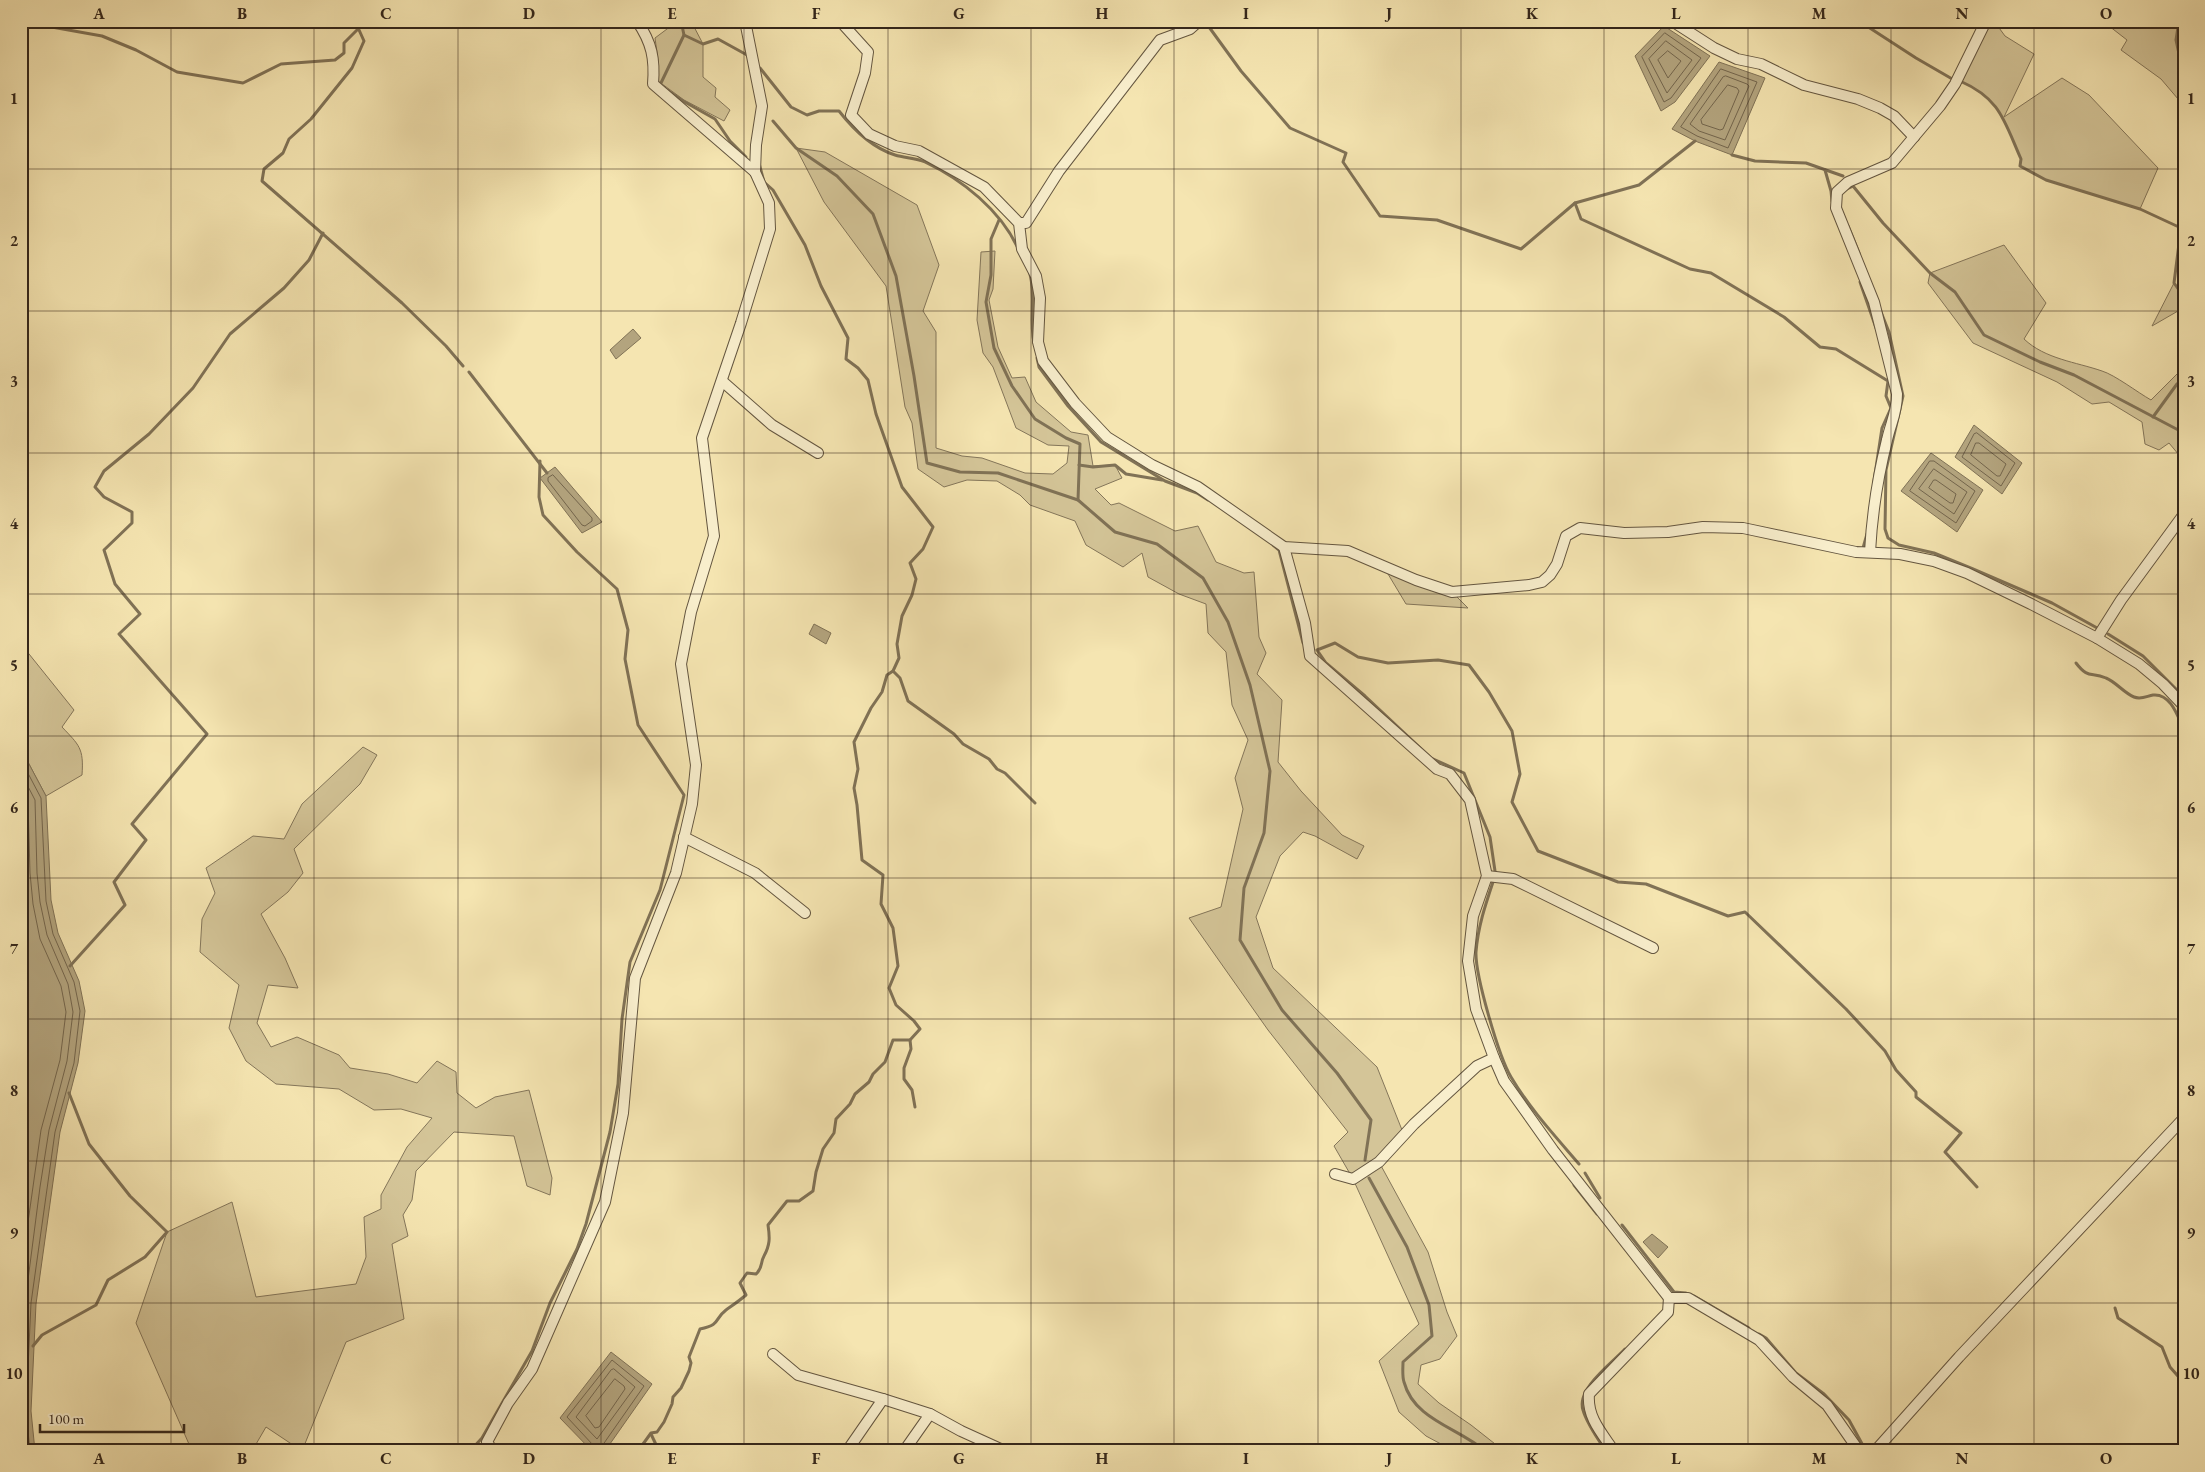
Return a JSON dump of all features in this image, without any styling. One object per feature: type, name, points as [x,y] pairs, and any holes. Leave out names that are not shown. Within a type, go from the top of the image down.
[{"type":"street","points":[[479,1451],[490,1447],[508,1403],[532,1369],[605,1202],[623,1113],[635,978],[676,873],[692,804],[696,764],[681,664],[691,612],[714,536],[702,438],[770,229],[769,203],[755,172],[653,84],[655,60],[644,32],[637,21]]},
{"type":"street","points":[[745,21],[762,106],[756,145],[755,172]]},
{"type":"street","points":[[840,21],[868,52],[865,73],[851,115],[869,134],[895,146],[918,151],[984,188],[1019,223],[1022,250],[1036,276],[1040,298],[1038,342],[1043,361],[1075,403],[1107,437],[1152,465],[1198,487],[1284,547],[1348,551],[1416,580],[1452,592],[1542,582],[1550,575],[1557,564],[1566,536],[1580,528],[1624,533],[1668,532],[1703,527],[1743,528],[1856,552],[1900,554],[1942,564],[2032,604],[2097,638],[2139,664],[2163,684],[2184,706]]},
{"type":"street","points":[[1019,223],[1026,223],[1059,171],[1160,40],[1190,28],[1198,21]]},
{"type":"street","points":[[1672,21],[1714,48],[1737,59],[1761,64],[1804,85],[1858,99],[1880,108],[1894,116],[1914,137]]},
{"type":"street","points":[[1870,552],[1871,528],[1881,468],[1897,410],[1897,394],[1874,302],[1836,208],[1837,192],[1848,182],[1892,163],[1955,84],[1986,21]]},
{"type":"street","points":[[722,381],[772,425],[818,453]]},
{"type":"street","points":[[2097,638],[2121,600],[2184,514]]},
{"type":"street","points":[[1284,547],[1305,623],[1310,656],[1437,769],[1450,774],[1470,800],[1487,876],[1473,916],[1468,962],[1476,1009],[1494,1058],[1504,1081],[1553,1150],[1669,1298],[1668,1312],[1589,1394],[1588,1408],[1599,1430],[1614,1451]]},
{"type":"street","points":[[684,837],[755,873],[805,913]]},
{"type":"street","points":[[1487,876],[1513,880],[1653,948]]},
{"type":"street","points":[[1335,1174],[1353,1179],[1379,1162],[1414,1124],[1477,1066],[1494,1058]]},
{"type":"street","points":[[1875,1451],[1971,1344],[2184,1118]]},
{"type":"street","points":[[1669,1298],[1688,1298],[1759,1340],[1793,1377],[1826,1405],[1859,1451]]},
{"type":"street","points":[[773,1354],[798,1375],[930,1414],[961,1431],[1005,1451]]},
{"type":"street","points":[[847,1451],[883,1399]]},
{"type":"street","points":[[904,1451],[930,1414]]},
{"type":"shaded area","points":[[674,21],[691,21],[703,44],[703,77],[716,88],[715,97],[730,110],[724,121],[684,100],[658,81],[655,38],[675,23]]},
{"type":"shaded area","points":[[1986,21],[1994,21],[2005,36],[2034,54],[2004,117],[2062,78],[2089,95],[2158,168],[2140,209],[2046,180],[2020,166],[2021,159],[2000,112],[1984,95],[1960,81]]},
{"type":"shaded area","points":[[2111,21],[2179,21],[2176,40],[2184,77],[2184,106],[2161,79],[2121,50],[2127,40],[2109,26]]},
{"type":"shaded area","points":[[796,148],[825,152],[917,205],[939,265],[923,311],[936,332],[936,448],[962,456],[982,458],[1025,473],[1053,474],[1067,463],[1069,446],[1048,445],[1016,428],[993,367],[983,353],[977,320],[981,252],[995,251],[993,289],[989,300],[998,347],[1012,378],[1025,377],[1036,402],[1071,432],[1088,435],[1093,466],[1115,465],[1122,478],[1095,489],[1111,505],[1119,503],[1175,531],[1198,526],[1216,562],[1244,573],[1254,572],[1259,637],[1266,653],[1257,674],[1282,700],[1278,762],[1301,791],[1342,835],[1364,846],[1357,859],[1315,836],[1303,832],[1280,856],[1256,917],[1273,968],[1377,1067],[1404,1135],[1379,1162],[1428,1252],[1447,1312],[1457,1336],[1440,1359],[1421,1365],[1418,1384],[1439,1403],[1504,1451],[1454,1451],[1426,1436],[1399,1412],[1379,1361],[1419,1324],[1353,1179],[1334,1146],[1348,1132],[1268,1030],[1189,918],[1221,907],[1243,809],[1235,778],[1248,740],[1232,705],[1226,652],[1208,633],[1206,604],[1179,594],[1148,577],[1142,553],[1123,567],[1086,545],[1075,521],[1030,505],[1020,495],[997,481],[967,480],[944,487],[918,469],[912,423],[905,407],[886,286],[824,202]]},
{"type":"shaded area","points":[[2004,245],[2046,303],[2024,339],[2032,346],[2051,356],[2107,373],[2151,400],[2184,367],[2184,461],[2169,443],[2159,450],[2145,444],[2142,422],[2109,402],[2092,404],[2057,382],[1973,343],[1928,283],[1930,273]]},
{"type":"shaded area","points":[[2174,283],[2184,297],[2184,318],[2178,311],[2152,326]]},
{"type":"shaded area","points":[[1382,564],[1452,592],[1468,608],[1406,604]]},
{"type":"shaded area","points":[[21,644],[74,710],[62,727],[79,748],[82,759],[82,775],[46,796],[21,749]]},
{"type":"shaded area","points":[[363,747],[377,755],[360,784],[294,849],[303,873],[288,892],[261,914],[285,958],[298,988],[268,985],[257,1023],[271,1047],[297,1037],[339,1055],[350,1068],[388,1074],[417,1083],[437,1061],[456,1072],[457,1093],[476,1108],[495,1097],[529,1090],[552,1178],[550,1195],[527,1186],[514,1136],[454,1132],[416,1171],[412,1200],[403,1215],[408,1236],[392,1244],[404,1319],[346,1342],[302,1451],[266,1427],[252,1451],[192,1451],[136,1323],[167,1232],[232,1202],[256,1297],[356,1284],[366,1257],[364,1217],[381,1209],[381,1195],[407,1147],[432,1118],[401,1109],[374,1110],[339,1089],[276,1084],[246,1061],[229,1028],[239,985],[200,952],[202,919],[215,893],[206,868],[253,836],[284,839],[302,804]]},
{"type":"water","points":[[1664,26],[1710,56],[1675,102],[1661,111],[1635,56]]},
{"type":"water","points":[[1719,62],[1765,78],[1732,155],[1695,141],[1672,129]]},
{"type":"water","points":[[633,329],[641,338],[616,359],[610,350]]},
{"type":"water","points":[[1974,425],[2022,463],[2002,494],[1955,457]]},
{"type":"water","points":[[1931,453],[1983,490],[1957,532],[1901,491]]},
{"type":"water","points":[[555,467],[602,522],[582,533],[540,478]]},
{"type":"water","points":[[814,624],[831,633],[826,644],[809,634]]},
{"type":"water","points":[[21,749],[46,796],[51,900],[58,933],[79,981],[85,1011],[78,1063],[60,1132],[36,1304],[31,1411],[35,1451],[21,1451]]},
{"type":"water","points":[[1652,1234],[1668,1247],[1658,1258],[1643,1242]]},
{"type":"water","points":[[611,1352],[652,1384],[605,1451],[592,1451],[560,1418]]},
{"type":"waterway","points":[[32,21],[46,26],[102,36],[136,50],[177,72],[243,83],[281,64],[335,60],[344,53],[344,43],[358,29]]},
{"type":"waterway","points":[[355,21],[364,41],[352,68],[311,119],[289,139],[283,153],[264,169],[262,181],[402,303],[446,346],[463,366]]},
{"type":"waterway","points":[[681,21],[684,35],[660,85],[683,101],[715,119],[730,141],[746,157]]},
{"type":"waterway","points":[[1213,21],[1209,27],[1241,71],[1290,128],[1346,153],[1343,162],[1380,216],[1437,220],[1521,249],[1575,203],[1639,185],[1695,141]]},
{"type":"waterway","points":[[1859,21],[1954,80]]},
{"type":"waterway","points":[[2179,21],[2176,40],[2184,77]]},
{"type":"waterway","points":[[684,35],[703,44],[718,39],[747,55]]},
{"type":"waterway","points":[[760,68],[791,107],[807,115],[819,111],[839,111],[857,131],[879,148],[895,155],[925,162],[966,187],[991,209],[1018,248]]},
{"type":"waterway","points":[[1960,81],[1984,95],[2000,112],[2021,159],[2020,166],[2046,180],[2140,209],[2181,228]]},
{"type":"waterway","points":[[773,121],[796,148],[837,176],[873,214],[896,276],[927,463],[960,472],[998,473],[1078,500],[1115,532],[1157,544],[1203,578],[1228,622],[1250,685],[1270,771],[1264,833],[1244,888],[1240,940],[1282,1010],[1337,1073],[1371,1120],[1365,1160]]},
{"type":"waterway","points":[[1732,155],[1755,161],[1806,163],[1843,176]]},
{"type":"waterway","points":[[638,1451],[651,1433],[657,1432],[664,1422],[673,1397],[681,1388],[689,1371],[691,1363],[689,1357],[700,1329],[712,1325],[722,1313],[746,1295],[740,1283],[747,1273],[756,1274],[760,1270],[768,1245],[768,1225],[787,1201],[799,1201],[813,1191],[823,1149],[834,1133],[836,1119],[850,1104],[855,1094],[869,1082],[873,1074],[885,1062],[893,1040],[910,1040],[920,1029],[896,1005],[889,988],[898,966],[893,928],[881,904],[883,875],[862,860],[854,788],[858,769],[854,742],[871,708],[882,692],[887,675],[893,671],[899,658],[897,644],[902,616],[912,595],[916,579],[910,563],[923,549],[933,527],[902,487],[876,414],[868,380],[858,368],[846,359],[848,338],[821,286],[805,245],[773,190],[764,182],[759,163]]},
{"type":"waterway","points":[[1825,170],[1832,201]]},
{"type":"waterway","points":[[1846,189],[1853,186],[1883,223],[1930,273],[1955,292],[1984,335],[2040,362],[2074,375],[2184,433]]},
{"type":"waterway","points":[[1575,203],[1581,219],[1690,269],[1711,273],[1784,317],[1820,347],[1836,349],[1888,381],[1886,396],[1891,408],[1882,428],[1874,481]]},
{"type":"waterway","points":[[999,220],[991,239],[991,275],[986,302],[994,348],[1012,386],[1035,419],[1066,438],[1080,444],[1078,500]]},
{"type":"waterway","points":[[2184,220],[2181,228],[2174,283],[2184,297]]},
{"type":"waterway","points":[[1848,226],[1859,253]]},
{"type":"waterway","points":[[70,966],[125,905],[114,882],[146,840],[132,824],[207,734],[119,634],[140,614],[115,584],[104,550],[132,523],[132,512],[104,497],[95,487],[104,471],[149,434],[193,388],[230,334],[284,288],[309,260],[323,233]]},
{"type":"waterway","points":[[1030,274],[1034,343]]},
{"type":"waterway","points":[[1860,282],[1876,328]]},
{"type":"waterway","points":[[1881,312],[1889,332],[1903,396],[1886,470],[1885,529],[1888,538],[1899,545],[1934,553],[2052,603],[2099,629]]},
{"type":"waterway","points":[[1037,358],[1039,367],[1068,406],[1101,442],[1165,481],[1197,493],[1208,500]]},
{"type":"waterway","points":[[469,372],[547,473]]},
{"type":"waterway","points":[[2153,417],[2177,384],[2184,379]]},
{"type":"waterway","points":[[470,1451],[482,1438],[532,1351],[550,1303],[577,1249],[586,1224],[610,1132],[618,1084],[622,1019],[630,962],[660,890],[684,795],[638,725],[625,659],[628,630],[617,589],[577,552],[543,515],[539,497],[540,461]]},
{"type":"waterway","points":[[1079,465],[1093,467],[1115,465],[1126,474],[1162,480]]},
{"type":"waterway","points":[[1863,548],[1867,534]]},
{"type":"waterway","points":[[1273,545],[1279,550],[1303,643]]},
{"type":"waterway","points":[[2108,634],[2143,656],[2184,697]]},
{"type":"waterway","points":[[1495,871],[1490,837],[1464,773],[1431,758],[1365,696],[1326,663],[1317,650],[1335,643],[1358,657],[1388,663],[1438,660],[1469,665],[1489,692],[1512,731],[1520,774],[1512,802],[1538,851],[1618,882],[1646,884],[1728,916],[1745,912],[1846,1009],[1885,1051],[1896,1070],[1916,1092],[1916,1097],[1961,1133],[1945,1152],[1977,1187]]},
{"type":"waterway","points":[[2076,663],[2084,672],[2110,680],[2134,697],[2142,698],[2159,695],[2165,698],[2173,707],[2184,730]]},
{"type":"waterway","points":[[893,671],[900,678],[908,701],[954,734],[963,744],[989,759],[997,769],[1005,773],[1035,803]]},
{"type":"waterway","points":[[1493,882],[1480,925],[1476,952],[1479,978],[1494,1035],[1506,1067],[1518,1089],[1579,1164]]},
{"type":"waterway","points":[[910,1040],[911,1049],[904,1068],[904,1079],[912,1090],[915,1107]]},
{"type":"waterway","points":[[33,1346],[42,1335],[96,1305],[108,1280],[145,1257],[167,1232],[130,1196],[89,1144],[69,1093]]},
{"type":"waterway","points":[[1585,1173],[1600,1198]]},
{"type":"waterway","points":[[1369,1178],[1407,1247],[1429,1305],[1432,1336],[1403,1362],[1403,1380],[1409,1395],[1417,1406],[1427,1414],[1485,1451]]},
{"type":"waterway","points":[[1574,1185],[1597,1214]]},
{"type":"waterway","points":[[1622,1225],[1674,1292],[1686,1293]]},
{"type":"waterway","points":[[1694,1296],[1749,1328]]},
{"type":"waterway","points":[[2115,1308],[2118,1318],[2162,1347],[2170,1367],[2184,1383]]},
{"type":"waterway","points":[[1759,1334],[1766,1338],[1796,1373],[1824,1394],[1849,1420],[1866,1451]]},
{"type":"waterway","points":[[1606,1451],[1587,1421],[1582,1402],[1596,1377],[1625,1349]]},
{"type":"waterway","points":[[651,1434],[659,1451]]}]
